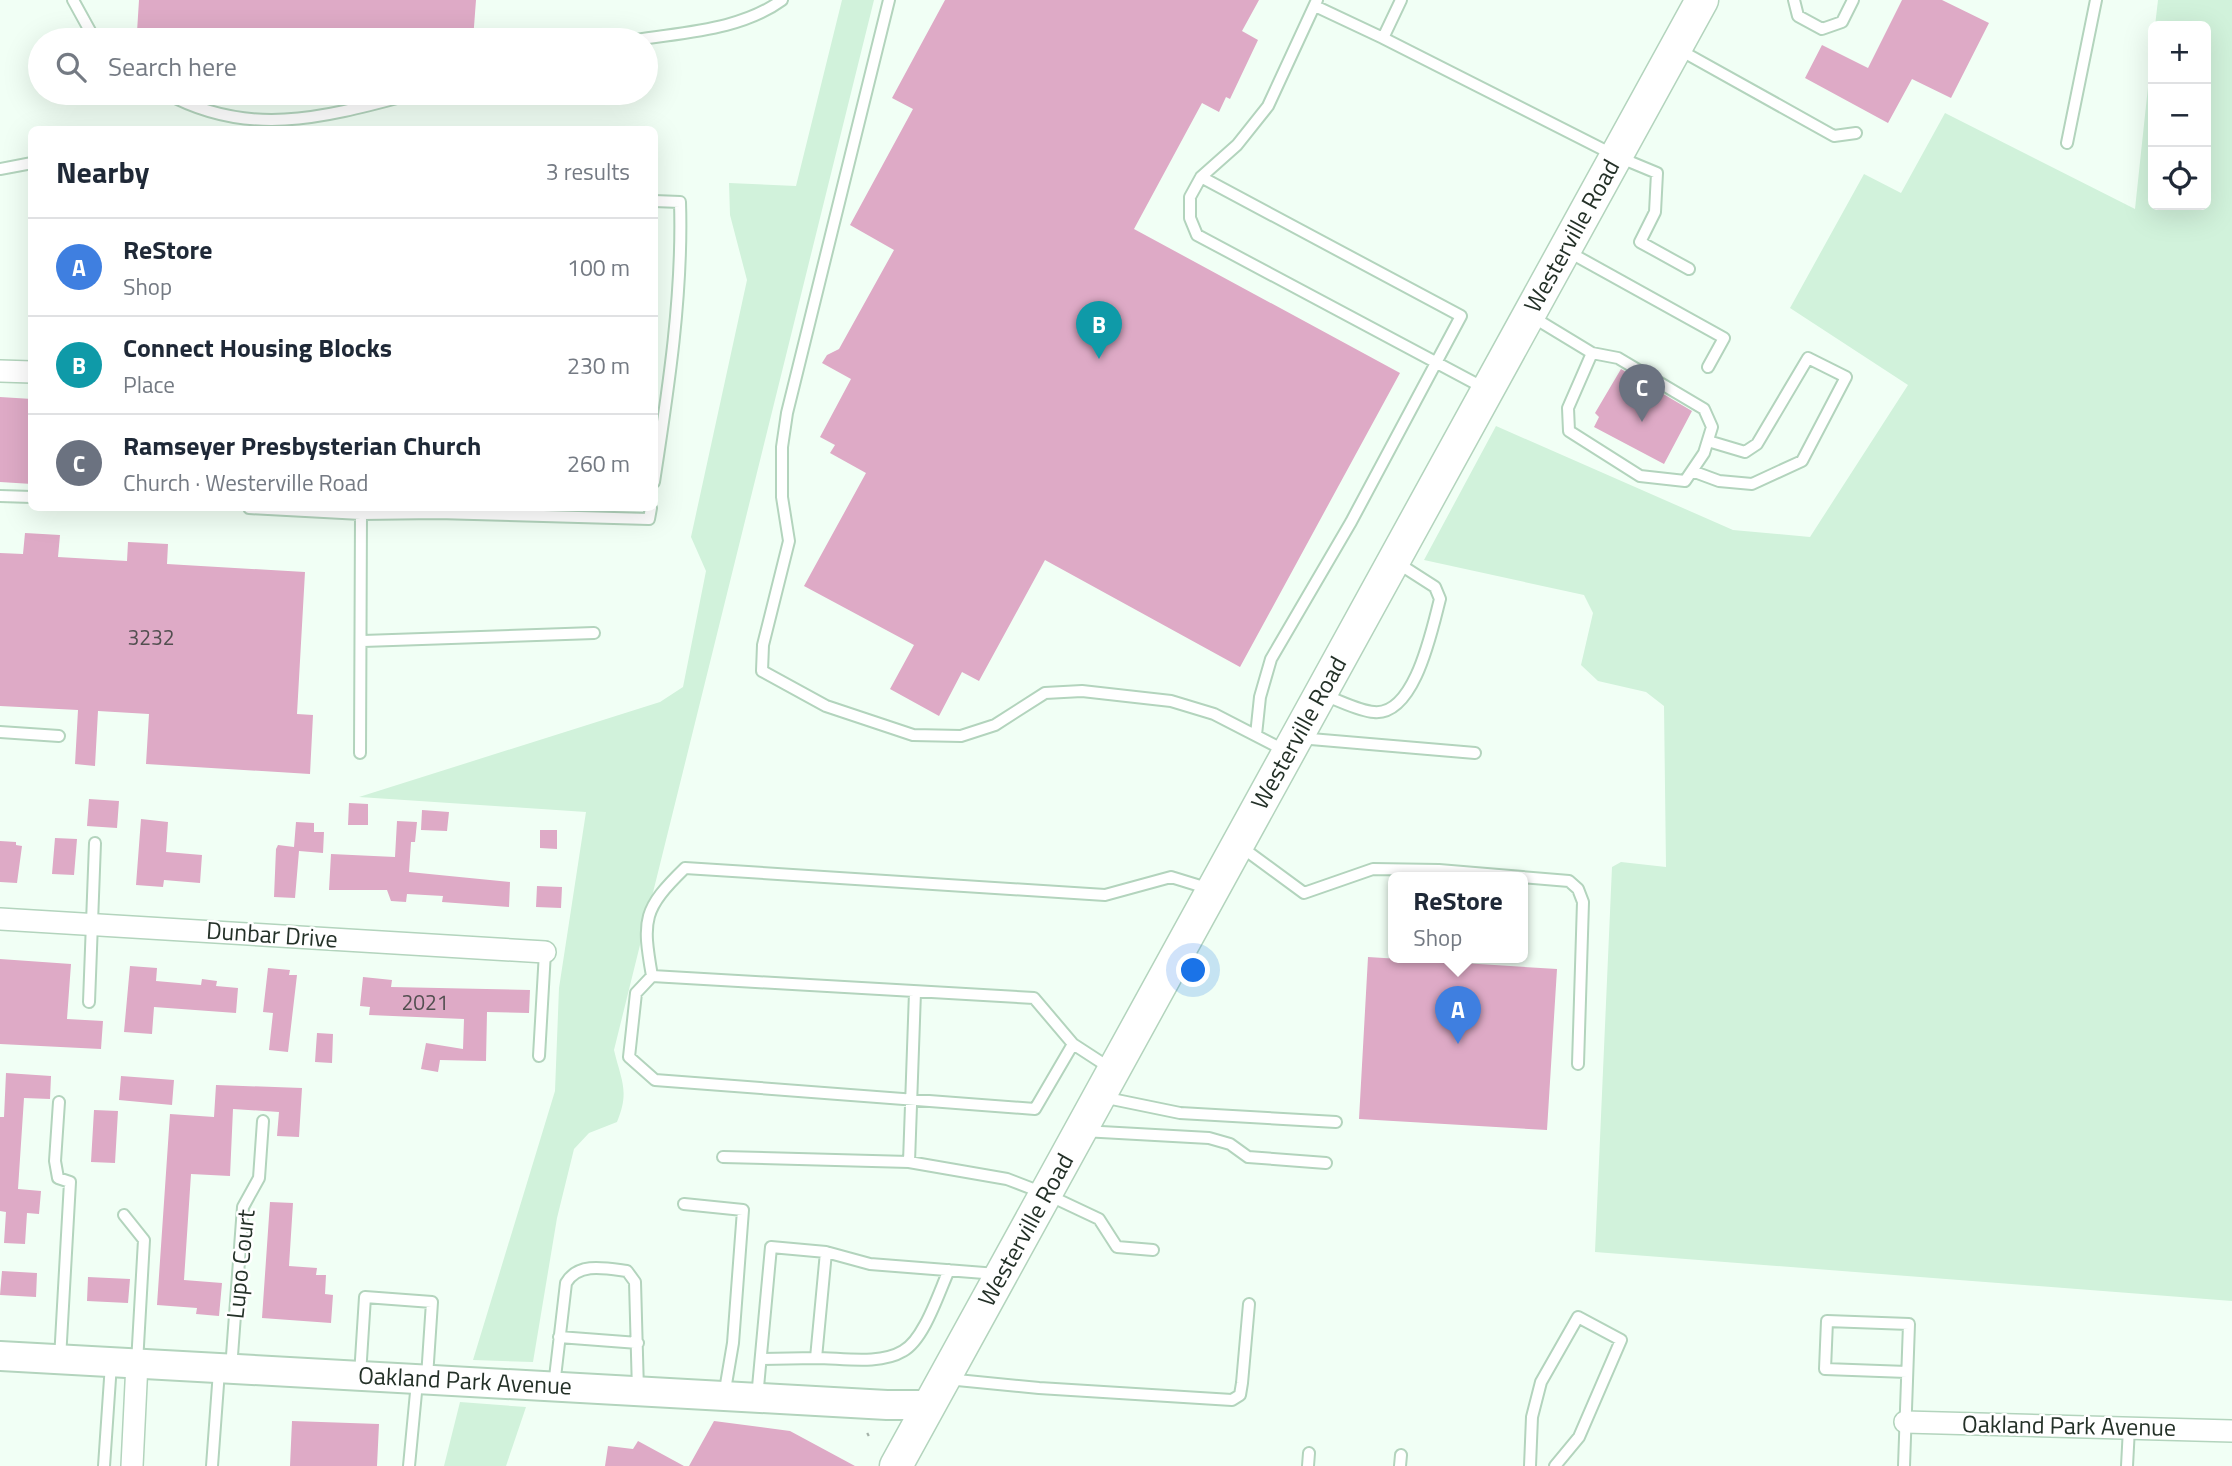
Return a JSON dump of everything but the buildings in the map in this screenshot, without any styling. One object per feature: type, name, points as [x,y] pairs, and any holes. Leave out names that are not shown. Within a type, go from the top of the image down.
[{"type":"main road","name":"Westerville Road","points":[[896,1466],[1702,0]]},
{"type":"main road","name":"Oakland Park Avenue","points":[[0,1356],[758,1398],[937,1392]]},
{"type":"street","points":[[0,371],[28,372]]},
{"type":"street","name":"Dunbar Drive","points":[[0,919],[545,952]]},
{"type":"street","points":[[124,1363],[132,1466]]},
{"type":"street","name":"Oakland Park Avenue","points":[[1905,1422],[2232,1431]]},
{"type":"lane","points":[[73,0],[88,28]]},
{"type":"lane","points":[[658,36],[742,22],[782,0]]},
{"type":"lane","points":[[889,0],[787,413],[782,447],[782,497],[789,541],[763,645],[762,671],[826,706],[913,735],[961,736],[995,725],[1045,693],[1082,691],[1171,701],[1214,714],[1256,735],[1292,745],[1475,753]]},
{"type":"lane","points":[[1383,38],[1401,0]]},
{"type":"lane","points":[[1794,0],[1798,16],[1822,29],[1842,22],[1853,0]]},
{"type":"lane","points":[[2067,144],[2096,0]]},
{"type":"lane","points":[[1488,390],[1197,235],[1190,218],[1190,197],[1201,177],[1237,145],[1268,106],[1316,3],[1616,156],[1657,173],[1656,212],[1640,242],[1689,269]]},
{"type":"lane","points":[[1676,48],[1834,136],[1856,133]]},
{"type":"lane","points":[[188,105],[195,109],[260,121],[314,119],[369,105]]},
{"type":"lane","points":[[0,169],[28,164]]},
{"type":"lane","points":[[1201,177],[1461,316],[1350,522],[1272,659],[1260,697],[1256,735]]},
{"type":"lane","points":[[658,201],[680,202],[681,237],[664,422],[658,458]]},
{"type":"lane","points":[[1564,250],[1724,338],[1708,367]]},
{"type":"lane","points":[[1529,315],[1592,354],[1618,358],[1704,408],[1712,427],[1704,453],[1685,481],[1640,476],[1569,431],[1568,408],[1592,354]]},
{"type":"lane","points":[[1692,471],[1719,481],[1752,484],[1802,461],[1846,377],[1808,358],[1757,444],[1745,452],[1707,442]]},
{"type":"lane","points":[[0,496],[28,497]]},
{"type":"lane","points":[[305,511],[649,519],[650,511]]},
{"type":"lane","points":[[360,753],[363,640],[361,514]]},
{"type":"lane","points":[[1321,694],[1374,713],[1387,711],[1400,704],[1418,673],[1440,598],[1435,587],[1394,560]]},
{"type":"lane","points":[[363,640],[594,633]]},
{"type":"lane","points":[[0,732],[59,736]]},
{"type":"lane","points":[[89,1002],[95,843]]},
{"type":"lane","points":[[1238,845],[1304,893],[1373,869],[1465,872]]},
{"type":"lane","points":[[652,976],[645,933],[657,896],[685,868],[1105,895],[1171,877],[1213,890]]},
{"type":"lane","points":[[1528,877],[1569,880],[1578,889],[1583,902],[1578,1063]]},
{"type":"lane","points":[[539,1056],[545,952]]},
{"type":"lane","points":[[652,976],[1034,999],[1106,1084],[1180,1113],[1336,1122]]},
{"type":"lane","points":[[652,976],[636,993],[629,1057],[655,1080],[1035,1109],[1073,1044]]},
{"type":"lane","points":[[909,1162],[915,992]]},
{"type":"lane","points":[[59,1102],[55,1161],[58,1178],[70,1182],[60,1359]]},
{"type":"lane","name":"Lupo Court","points":[[212,1466],[243,1207],[259,1178],[262,1121]]},
{"type":"lane","points":[[1081,1130],[1209,1138],[1230,1144],[1248,1157],[1326,1163]]},
{"type":"lane","points":[[723,1157],[909,1162],[1007,1180],[1046,1194],[1099,1219],[1117,1247],[1153,1250]]},
{"type":"lane","points":[[684,1204],[743,1210],[733,1343],[724,1396]]},
{"type":"lane","points":[[104,1466],[144,1240],[124,1215]]},
{"type":"lane","points":[[758,1398],[771,1247],[826,1252],[870,1264],[1002,1274]]},
{"type":"lane","points":[[816,1358],[826,1252]]},
{"type":"lane","points":[[554,1386],[563,1294],[572,1272],[579,1269],[613,1269],[627,1271],[635,1282],[638,1391]]},
{"type":"lane","points":[[761,1359],[873,1359],[903,1352],[925,1323],[949,1270]]},
{"type":"lane","points":[[360,1376],[365,1297],[432,1302],[409,1466]]},
{"type":"lane","points":[[937,1392],[1039,1388],[1232,1400],[1240,1395],[1249,1304]]},
{"type":"lane","points":[[1530,1466],[1532,1417],[1541,1382],[1578,1317],[1620,1340],[1579,1437],[1555,1466]]},
{"type":"lane","points":[[1904,1466],[1909,1324],[1827,1321],[1825,1369],[1907,1372]]},
{"type":"lane","points":[[559,1337],[638,1342]]},
{"type":"lane","points":[[2127,1466],[2129,1428]]},
{"type":"lane","points":[[1308,1466],[1309,1453]]},
{"type":"green space","points":[[842,0],[874,0],[614,1050],[624,1094],[621,1111],[617,1122],[589,1133],[574,1149],[557,1218],[533,1362],[473,1360],[555,1091],[559,988],[586,812],[359,797],[660,702],[683,687],[706,571],[691,537],[747,280],[730,215],[729,183],[796,186]]},
{"type":"green space","points":[[2158,0],[2232,0],[2232,1301],[1595,1252],[1612,867],[1621,862],[1666,867],[1664,706],[1646,692],[1598,681],[1581,665],[1593,613],[1584,595],[1424,560],[1496,426],[1733,530],[1810,537],[1908,385],[1790,308],[1864,174],[1901,193],[1945,113],[2135,209],[2148,87],[2148,210],[2211,210],[2211,21],[2156,21]]},
{"type":"green space","points":[[460,1402],[526,1407],[506,1466],[444,1466]]},
{"type":"place","name":"Connect Housing Blocks","points":[[1099,359]]},
{"type":"place","name":"Ramseyer Presbysterian Church","points":[[1642,422]]},
{"type":"place","name":"ReStore","points":[[1458,1044]]}]
